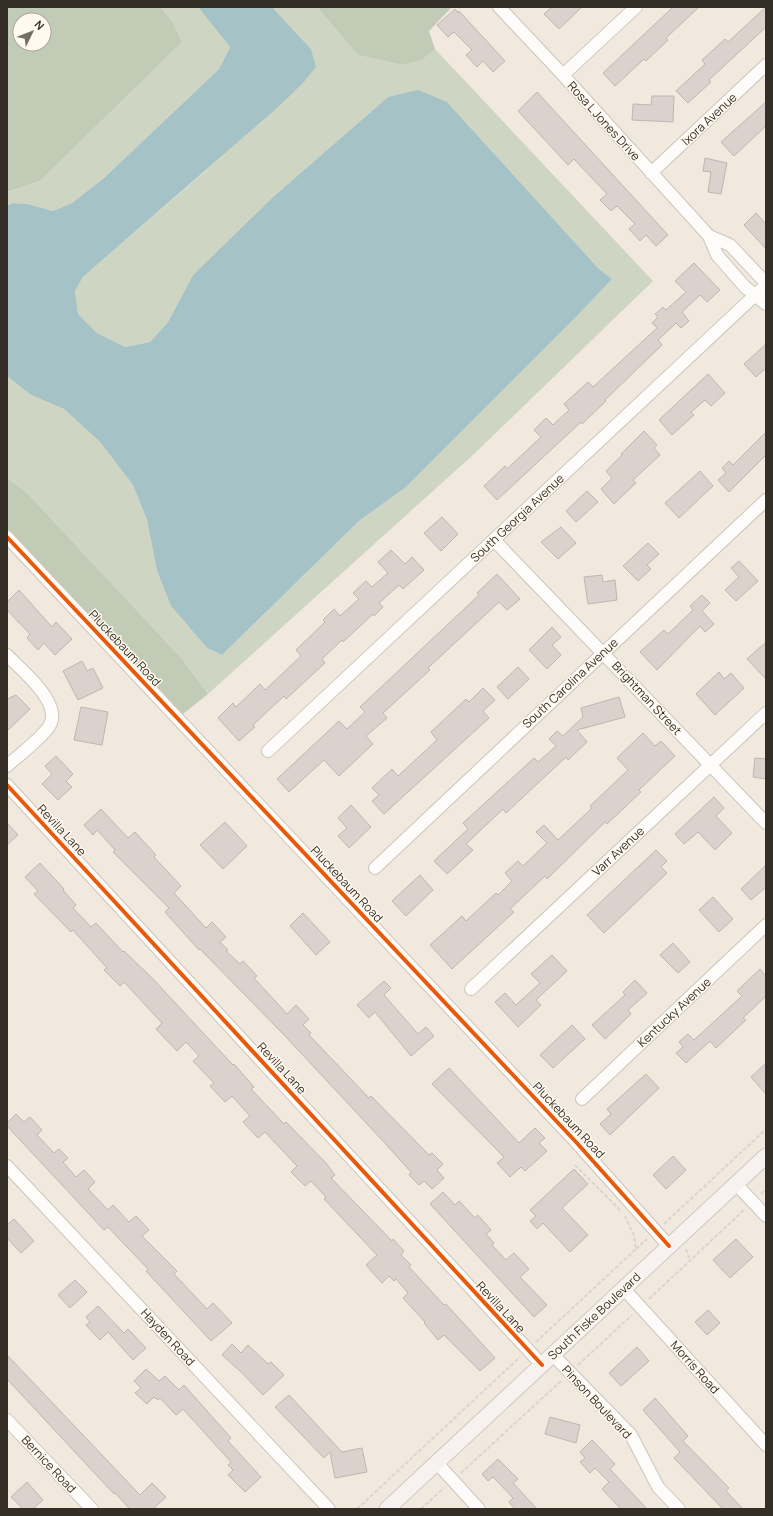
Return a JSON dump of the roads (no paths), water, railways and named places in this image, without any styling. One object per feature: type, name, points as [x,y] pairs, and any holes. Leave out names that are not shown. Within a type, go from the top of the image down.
[{"type":"main road","name":"South Fiske Boulevard","points":[[387,1509],[766,1156]]},
{"type":"street","name":"Rosa L Jones Drive","points":[[499,7],[563,75],[709,236],[717,255],[745,287],[766,304]]},
{"type":"street","points":[[563,75],[636,7]]},
{"type":"street","name":"Ixora Avenue","points":[[651,173],[766,65]]},
{"type":"street","name":"Rosa L Jones Drive","points":[[709,236],[730,245],[766,284]]},
{"type":"street","name":"South Georgia Avenue","points":[[268,751],[766,284]]},
{"type":"street","name":"South Carolina Avenue","points":[[375,868],[766,500]]},
{"type":"street","name":"Pluckebaum Road","points":[[7,537],[576,1142],[669,1246]]},
{"type":"street","name":"Brightman Street","points":[[494,540],[766,823]]},
{"type":"street","points":[[7,655],[48,699],[53,713],[49,727],[7,766]]},
{"type":"street","name":"Varr Avenue","points":[[471,989],[766,713]]},
{"type":"street","name":"Revilla Lane","points":[[7,785],[542,1365]]},
{"type":"street","name":"Kentucky Avenue","points":[[582,1099],[766,925]]},
{"type":"street","name":"Hayden Road","points":[[7,1166],[329,1509]]},
{"type":"street","points":[[736,1184],[766,1216]]},
{"type":"street","name":"Morris Road","points":[[624,1289],[766,1445]]},
{"type":"street","name":"Pinson Boulevard","points":[[553,1355],[631,1435],[658,1487],[679,1509]]},
{"type":"street","name":"Bernice Road","points":[[7,1420],[92,1509]]},
{"type":"street","points":[[437,1463],[479,1509]]},
{"type":"water","points":[[198,7],[272,7],[311,49],[316,67],[303,83],[277,108],[83,277],[75,291],[78,314],[97,333],[125,347],[150,342],[168,322],[193,275],[273,197],[388,97],[418,90],[447,102],[598,268],[612,279],[406,487],[359,521],[222,655],[207,648],[171,606],[157,571],[147,520],[133,485],[100,442],[64,409],[31,395],[7,376],[7,206],[13,203],[28,204],[53,211],[72,203],[104,178],[219,69],[230,47]]}]
